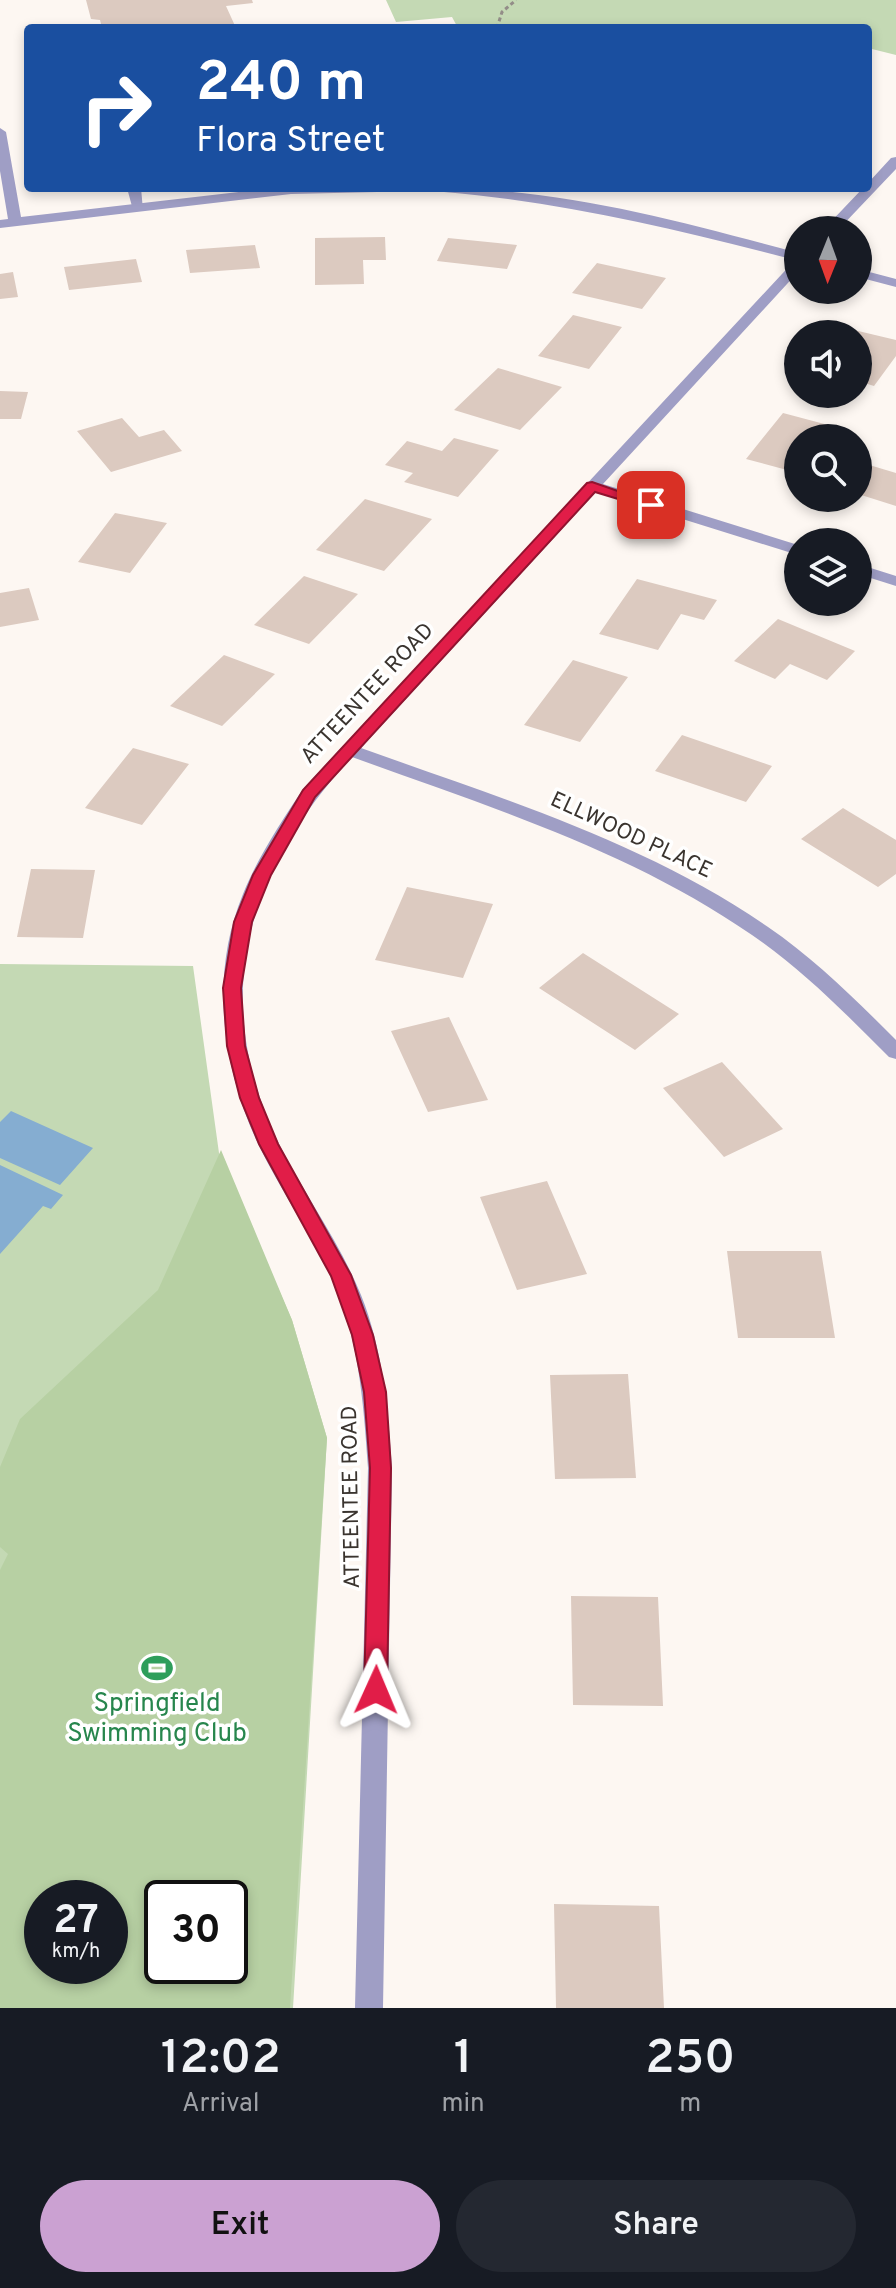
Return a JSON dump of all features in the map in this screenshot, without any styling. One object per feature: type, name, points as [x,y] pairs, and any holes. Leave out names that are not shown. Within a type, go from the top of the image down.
[{"type":"street","points":[[0,132],[15,222]]},
{"type":"street","points":[[872,186],[896,161]]},
{"type":"street","points":[[135,192],[138,207]]},
{"type":"street","points":[[0,224],[229,192]]},
{"type":"street","points":[[489,192],[601,207],[784,253]]},
{"type":"street","points":[[843,216],[866,192]]},
{"type":"street","points":[[872,277],[896,283]]},
{"type":"street","name":"ATTEENTEE ROAD","points":[[369,2008],[380,1468],[375,1392],[363,1335],[341,1275],[269,1144],[249,1098],[236,1046],[232,988],[235,957],[252,894],[309,793],[784,279]]},
{"type":"street","points":[[592,486],[784,546]]},
{"type":"street","points":[[872,573],[896,581]]},
{"type":"street","name":"ELLWOOD PLACE","points":[[349,750],[553,824],[696,890],[760,931],[820,978],[896,1052]]},
{"type":"path","points":[[498,24],[502,12],[516,0]]},
{"type":"green space","points":[[386,0],[896,0],[896,55],[872,49],[872,24],[456,24],[452,17],[396,22]]},
{"type":"green space","name":"Springfield Swimming Club","points":[[0,964],[193,966],[219,1153],[292,1320],[327,1438],[293,2008],[0,2008]]},
{"type":"green space","name":"Springfield Swimming Club","points":[[221,1150],[292,1320],[327,1438],[290,2008],[0,2008],[0,1570],[8,1554],[0,1547],[0,1467],[20,1419],[158,1290]]},
{"type":"water","points":[[11,1111],[93,1148],[60,1185],[0,1158],[0,1122]]},
{"type":"water","points":[[0,1165],[63,1195],[51,1209],[43,1206],[0,1254]]},
{"type":"building","points":[[86,0],[252,0],[253,3],[226,6],[234,24],[101,24],[100,20],[91,19]]},
{"type":"building","points":[[385,237],[386,260],[363,260],[364,284],[315,285],[315,238]]},
{"type":"building","points":[[448,238],[517,245],[507,269],[437,261]]},
{"type":"building","points":[[255,245],[260,268],[190,273],[186,250]]},
{"type":"building","points":[[136,259],[142,282],[69,290],[64,267]]},
{"type":"building","points":[[597,263],[666,278],[642,309],[572,293]]},
{"type":"building","points":[[13,272],[18,297],[0,299],[0,274]]},
{"type":"building","points":[[573,315],[622,327],[589,369],[538,356]]},
{"type":"building","points":[[872,334],[896,340],[896,356],[874,386]]},
{"type":"building","points":[[498,368],[562,387],[520,430],[454,410]]},
{"type":"building","points":[[0,391],[28,392],[21,419],[0,419]]},
{"type":"building","points":[[783,413],[824,424],[784,424],[784,469],[746,459]]},
{"type":"building","points":[[122,418],[139,437],[164,430],[182,451],[111,472],[77,431]]},
{"type":"building","points":[[454,438],[499,450],[458,497],[404,482],[413,473],[385,465],[407,441],[442,451]]},
{"type":"building","points":[[872,466],[896,473],[896,506],[872,498]]},
{"type":"building","points":[[365,499],[432,519],[384,571],[316,550]]},
{"type":"building","points":[[115,513],[167,523],[130,573],[78,562]]},
{"type":"building","points":[[304,576],[358,594],[309,644],[254,625]]},
{"type":"building","points":[[637,579],[717,600],[704,620],[681,614],[658,650],[599,634]]},
{"type":"building","points":[[29,588],[39,620],[0,627],[0,593]]},
{"type":"building","points":[[778,619],[855,651],[827,680],[790,664],[775,679],[734,661]]},
{"type":"building","points":[[224,655],[275,674],[222,726],[170,706]]},
{"type":"building","points":[[573,660],[628,677],[580,742],[524,725]]},
{"type":"building","points":[[682,735],[772,766],[746,802],[655,771]]},
{"type":"building","points":[[133,748],[189,764],[142,825],[85,808]]},
{"type":"building","points":[[843,808],[896,840],[896,874],[878,887],[801,839]]},
{"type":"building","points":[[31,869],[95,870],[83,938],[17,937]]},
{"type":"building","points":[[407,887],[493,904],[463,978],[375,960]]},
{"type":"building","points":[[583,953],[679,1014],[635,1050],[539,988]]},
{"type":"building","points":[[449,1017],[488,1100],[428,1112],[391,1031]]},
{"type":"building","points":[[722,1062],[783,1129],[724,1157],[663,1088]]},
{"type":"building","points":[[547,1181],[587,1274],[517,1290],[480,1197]]},
{"type":"building","points":[[727,1251],[821,1251],[835,1338],[738,1338]]},
{"type":"building","points":[[628,1374],[636,1478],[555,1479],[550,1375]]},
{"type":"building","points":[[571,1596],[658,1597],[663,1706],[573,1705]]},
{"type":"building","points":[[554,1904],[659,1906],[664,2008],[556,2008]]},
{"type":"place","name":"Springfield Swimming Club","points":[[157,1668]]},
{"type":"route","points":[[376,1690],[380,1468],[375,1392],[363,1335],[341,1275],[269,1144],[249,1098],[236,1046],[232,988],[243,922],[252,894],[309,793],[592,486],[651,505]]}]
